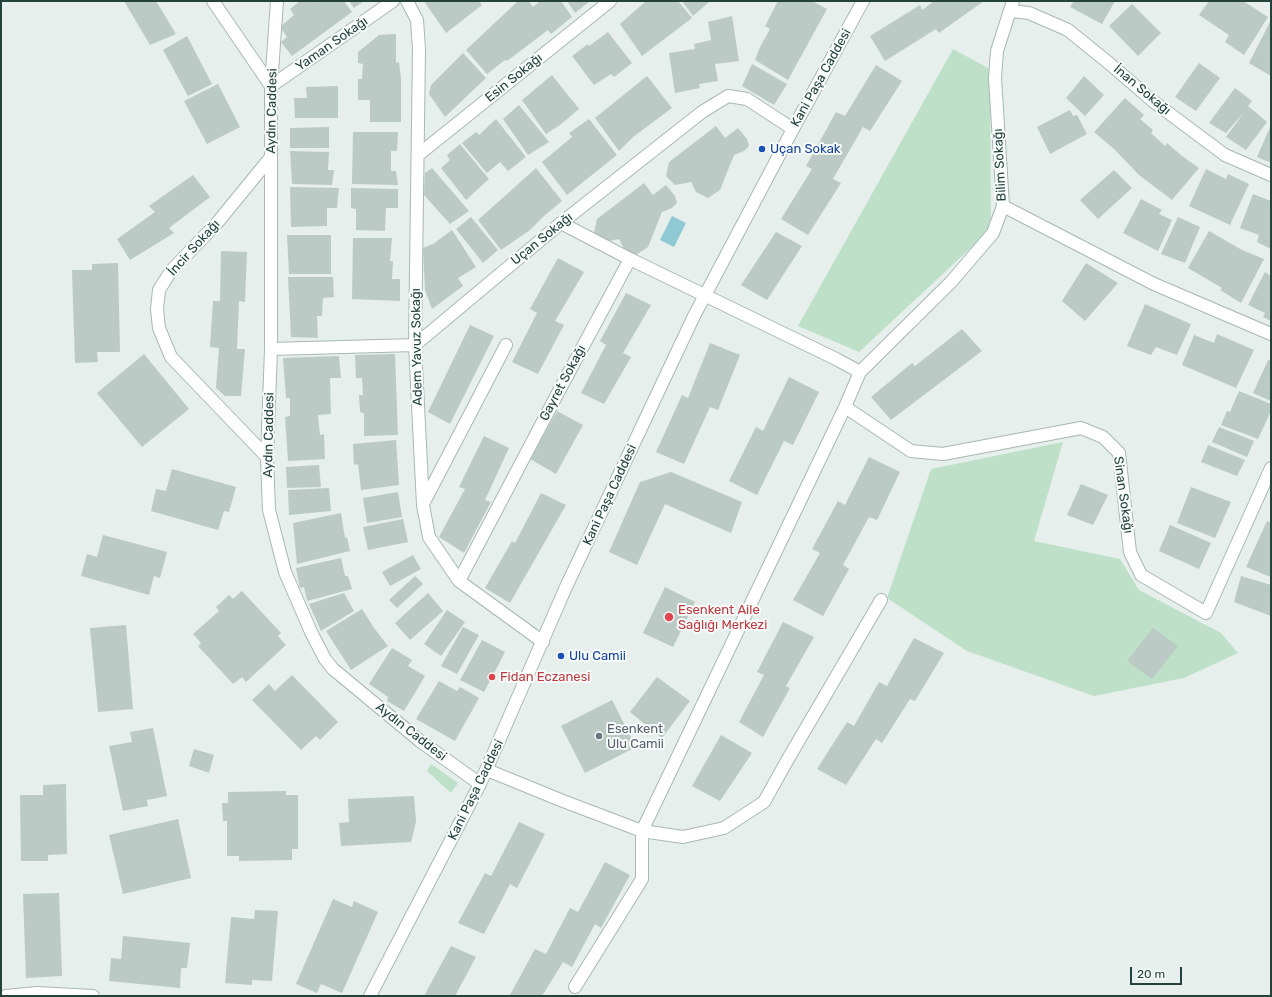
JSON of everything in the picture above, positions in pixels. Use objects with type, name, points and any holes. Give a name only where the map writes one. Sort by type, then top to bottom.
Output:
[{"type":"street","points":[[212,1],[271,86]]},
{"type":"street","name":"Aydın Caddesi","points":[[277,1],[271,86],[271,349],[267,457],[269,510],[285,572],[311,632],[325,659],[333,669],[420,742],[480,784]]},
{"type":"street","name":"Yaman Sokağı","points":[[271,86],[393,1]]},
{"type":"street","name":"Adem Yavuz Sokağı","points":[[407,1],[417,20],[419,49],[415,345],[423,505],[429,537],[459,581],[543,642]]},
{"type":"street","name":"Esin Sokağı","points":[[418,154],[610,1]]},
{"type":"street","name":"Kani Paşa Caddesi","points":[[370,996],[487,770],[570,580],[694,316],[863,1]]},
{"type":"street","name":"İnan Sokağı","points":[[1012,6],[1068,30],[1154,102],[1225,155],[1271,175]]},
{"type":"street","name":"Bilim Sokağı","points":[[860,372],[951,282],[993,233],[1003,206],[995,78],[997,50],[1012,6]]},
{"type":"street","name":"Uçan Sokağı","points":[[415,345],[561,223],[702,112],[728,96],[747,99],[793,129]]},
{"type":"street","name":"İncir Sokağı","points":[[267,457],[171,357],[159,328],[157,309],[159,290],[171,271],[217,223],[271,157]]},
{"type":"street","points":[[1003,206],[1154,284],[1271,334]]},
{"type":"street","points":[[561,223],[630,259],[706,295],[860,372],[845,407],[642,831],[642,879],[575,987]]},
{"type":"street","name":"Gayret Sokağı","points":[[459,581],[630,259]]},
{"type":"street","points":[[271,349],[415,345]]},
{"type":"street","points":[[423,505],[506,345]]},
{"type":"street","name":"Sinan Sokağı","points":[[845,407],[911,451],[943,454],[1081,428],[1103,437],[1120,453],[1130,552],[1141,575],[1206,613],[1271,468]]},
{"type":"street","points":[[487,770],[562,802],[642,831],[683,837],[724,828],[764,802],[881,600]]},
{"type":"street","points":[[6,996],[37,993],[93,996]]},
{"type":"green space","points":[[953,49],[990,69],[991,229],[859,352],[798,326]]},
{"type":"green space","points":[[1063,442],[1034,541],[1120,559],[1139,590],[1221,633],[1238,653],[1184,678],[1094,696],[967,651],[887,598],[931,469]]},
{"type":"green space","points":[[431,764],[458,783],[451,793],[427,771]]},
{"type":"water","points":[[672,216],[686,223],[674,247],[660,240]]},
{"type":"building","points":[[124,1],[156,1],[176,34],[150,45]]},
{"type":"building","points":[[300,1],[311,1],[312,3],[314,1],[344,1],[352,12],[292,56],[281,42],[287,37],[280,27],[294,15],[290,9]]},
{"type":"building","points":[[349,1],[364,1],[354,8]]},
{"type":"building","points":[[424,1],[479,1],[482,5],[446,33]]},
{"type":"building","points":[[518,1],[529,1],[533,7],[540,1],[561,1],[572,17],[551,34],[548,30],[487,74],[466,50]]},
{"type":"building","points":[[567,1],[590,1],[575,13]]},
{"type":"building","points":[[646,1],[678,1],[692,18],[642,56],[620,24]]},
{"type":"building","points":[[682,1],[710,1],[693,16]]},
{"type":"building","points":[[778,1],[812,1],[827,9],[788,80],[755,60],[770,29],[765,26]]},
{"type":"building","points":[[934,1],[984,1],[939,33],[936,29],[885,61],[870,36],[920,5],[922,10]]},
{"type":"building","points":[[1074,1],[1115,1],[1102,24],[1070,7]]},
{"type":"building","points":[[1209,1],[1243,1],[1268,17],[1244,55],[1225,42],[1229,35],[1199,15]]},
{"type":"building","points":[[1132,4],[1161,33],[1138,56],[1109,26]]},
{"type":"building","points":[[732,16],[739,61],[715,64],[718,81],[699,84],[700,88],[675,93],[669,53],[695,49],[694,44],[711,40],[708,22]]},
{"type":"building","points":[[1270,22],[1271,23],[1271,76],[1249,63]]},
{"type":"building","points":[[608,32],[632,63],[614,77],[611,74],[594,85],[572,56]]},
{"type":"building","points":[[396,34],[396,63],[399,62],[401,79],[401,122],[370,122],[370,100],[358,100],[358,79],[362,79],[363,64],[358,63],[358,52],[379,35]]},
{"type":"building","points":[[187,36],[212,84],[188,96],[163,50]]},
{"type":"building","points":[[463,53],[486,78],[445,117],[429,94],[431,85]]},
{"type":"building","points":[[1199,63],[1220,78],[1196,111],[1175,97]]},
{"type":"building","points":[[752,64],[787,84],[774,105],[742,86]]},
{"type":"building","points":[[876,65],[902,81],[870,131],[863,127],[833,179],[841,183],[808,235],[781,219],[812,169],[806,166],[836,112],[845,116]]},
{"type":"building","points":[[552,75],[579,109],[560,125],[546,134],[522,100]]},
{"type":"building","points":[[647,76],[672,108],[633,137],[619,151],[595,118]]},
{"type":"building","points":[[1084,76],[1104,95],[1085,116],[1066,98]]},
{"type":"building","points":[[218,84],[240,127],[207,144],[184,101]]},
{"type":"building","points":[[338,86],[338,118],[295,118],[294,98],[307,98],[306,87]]},
{"type":"building","points":[[1235,88],[1252,101],[1248,106],[1267,122],[1246,150],[1226,137],[1245,111],[1226,133],[1209,123]]},
{"type":"building","points":[[1125,98],[1144,115],[1140,119],[1153,130],[1151,133],[1165,146],[1167,143],[1199,168],[1172,200],[1139,175],[1114,149],[1094,132]]},
{"type":"building","points":[[519,105],[549,142],[528,155],[503,119]]},
{"type":"building","points":[[1070,110],[1073,116],[1077,115],[1087,134],[1050,154],[1037,127]]},
{"type":"building","points":[[496,119],[526,157],[508,171],[500,162],[487,173],[462,143],[476,132],[479,135]]},
{"type":"building","points":[[589,119],[617,155],[567,195],[542,162],[572,137],[569,133]]},
{"type":"building","points":[[1271,125],[1271,163],[1257,157]]},
{"type":"building","points":[[716,126],[725,138],[738,128],[747,139],[749,146],[744,151],[734,155],[720,190],[708,198],[696,192],[691,182],[675,185],[666,176],[669,162]]},
{"type":"building","points":[[329,127],[329,148],[290,148],[290,128]]},
{"type":"building","points":[[353,132],[398,132],[397,151],[391,151],[391,171],[396,171],[398,185],[352,184]]},
{"type":"building","points":[[460,144],[489,179],[466,200],[441,168],[450,160],[447,155]]},
{"type":"building","points":[[290,151],[329,152],[328,170],[334,170],[332,185],[292,184]]},
{"type":"building","points":[[432,168],[469,211],[450,224],[424,195],[425,173]]},
{"type":"building","points":[[536,168],[562,201],[530,230],[501,250],[478,220]]},
{"type":"building","points":[[1206,169],[1226,179],[1228,174],[1249,184],[1230,225],[1189,206]]},
{"type":"building","points":[[1114,170],[1132,188],[1098,219],[1080,200]]},
{"type":"building","points":[[193,175],[210,197],[169,228],[174,233],[130,260],[117,239],[155,212],[149,206]]},
{"type":"building","points":[[644,183],[653,195],[666,185],[675,196],[677,203],[672,208],[662,212],[648,247],[636,255],[624,249],[619,239],[603,242],[594,233],[597,219]]},
{"type":"building","points":[[290,187],[339,188],[337,208],[327,208],[327,226],[291,227]]},
{"type":"building","points":[[351,188],[398,189],[398,208],[386,208],[385,231],[356,230],[356,209],[351,208]]},
{"type":"building","points":[[1253,194],[1271,201],[1271,249],[1257,242],[1259,235],[1240,228]]},
{"type":"building","points":[[1141,199],[1162,210],[1159,214],[1172,220],[1158,251],[1123,233]]},
{"type":"building","points":[[471,217],[498,250],[483,263],[456,229]]},
{"type":"building","points":[[1178,217],[1200,227],[1185,263],[1161,254]]},
{"type":"building","points":[[452,230],[476,267],[458,278],[463,286],[432,309],[425,290],[423,248],[433,244]]},
{"type":"building","points":[[1209,231],[1242,250],[1264,259],[1241,303],[1220,290],[1222,288],[1188,268]]},
{"type":"building","points":[[776,232],[802,246],[767,300],[741,285]]},
{"type":"building","points":[[287,235],[331,235],[331,274],[289,274]]},
{"type":"building","points":[[353,238],[392,238],[390,261],[393,261],[392,279],[400,279],[400,301],[352,299]]},
{"type":"building","points":[[221,251],[247,252],[245,302],[239,301],[237,349],[245,349],[241,396],[225,396],[216,388],[219,348],[210,347],[213,301],[220,301]]},
{"type":"building","points":[[558,258],[584,272],[555,321],[564,325],[538,374],[512,362],[537,313],[530,309]]},
{"type":"building","points":[[118,263],[120,352],[97,352],[98,362],[75,363],[72,270],[92,270],[92,264]]},
{"type":"building","points":[[1086,263],[1118,283],[1085,321],[1062,301]]},
{"type":"building","points":[[1265,272],[1271,276],[1271,321],[1263,317],[1265,313],[1248,305]]},
{"type":"building","points":[[288,277],[333,277],[334,297],[323,298],[322,316],[317,316],[318,338],[291,337]]},
{"type":"building","points":[[626,293],[651,305],[623,353],[631,357],[604,404],[581,393],[606,345],[600,341]]},
{"type":"building","points":[[1145,304],[1191,324],[1177,355],[1156,347],[1151,355],[1127,346]]},
{"type":"building","points":[[470,325],[494,336],[450,424],[428,412]]},
{"type":"building","points":[[962,329],[982,351],[891,420],[871,397],[912,363],[915,366]]},
{"type":"building","points":[[1217,334],[1254,350],[1236,388],[1182,365],[1194,335],[1214,343]]},
{"type":"building","points":[[710,343],[740,355],[718,410],[710,407],[684,464],[656,452],[682,395],[688,398]]},
{"type":"building","points":[[144,354],[189,409],[142,447],[97,393]]},
{"type":"building","points":[[395,354],[398,435],[364,436],[364,413],[360,412],[359,395],[363,395],[362,378],[356,378],[355,355]]},
{"type":"building","points":[[339,356],[341,378],[330,378],[331,414],[318,415],[320,435],[324,434],[325,459],[288,461],[285,417],[290,416],[290,398],[286,398],[283,358]]},
{"type":"building","points":[[1268,360],[1271,361],[1271,401],[1253,393]]},
{"type":"building","points":[[789,377],[819,392],[793,445],[784,441],[757,495],[729,481],[756,427],[763,431]]},
{"type":"building","points":[[1239,391],[1271,404],[1271,411],[1258,439],[1221,425],[1227,411],[1230,412]]},
{"type":"building","points":[[557,411],[583,425],[556,474],[530,459]]},
{"type":"building","points":[[1219,427],[1254,441],[1247,457],[1212,442]]},
{"type":"building","points":[[484,436],[509,448],[485,500],[491,502],[464,553],[439,537],[465,489],[459,487]]},
{"type":"building","points":[[396,440],[399,485],[361,490],[358,464],[354,465],[353,444]]},
{"type":"building","points":[[1208,445],[1245,460],[1237,476],[1201,462]]},
{"type":"building","points":[[869,457],[900,472],[877,520],[869,517],[843,565],[849,569],[823,616],[793,600],[820,553],[812,549],[838,501],[845,505]]},
{"type":"building","points":[[319,465],[321,487],[287,488],[286,467]]},
{"type":"building","points":[[172,469],[236,487],[229,512],[224,511],[218,530],[151,511],[156,489],[166,491]]},
{"type":"building","points":[[671,472],[742,502],[731,533],[665,504],[637,565],[609,552],[640,482]]},
{"type":"building","points":[[1081,484],[1108,495],[1093,525],[1067,515]]},
{"type":"building","points":[[1191,487],[1231,502],[1215,538],[1177,523]]},
{"type":"building","points":[[329,488],[331,511],[289,515],[288,490]]},
{"type":"building","points":[[398,492],[402,517],[367,523],[363,498]]},
{"type":"building","points":[[541,493],[566,505],[510,603],[485,588],[512,541],[515,543]]},
{"type":"building","points":[[341,513],[345,538],[347,537],[350,551],[297,564],[293,523]]},
{"type":"building","points":[[403,519],[408,542],[368,550],[363,527]]},
{"type":"building","points":[[1267,521],[1271,523],[1271,577],[1246,567]]},
{"type":"building","points":[[1170,525],[1211,543],[1199,569],[1159,551]]},
{"type":"building","points":[[103,535],[167,552],[160,578],[154,576],[149,595],[81,576],[87,554],[97,557]]},
{"type":"building","points":[[413,555],[421,569],[390,586],[382,572]]},
{"type":"building","points":[[341,558],[345,576],[348,576],[352,589],[307,601],[304,587],[300,588],[296,568]]},
{"type":"building","points":[[415,576],[423,584],[397,608],[389,600]]},
{"type":"building","points":[[1241,576],[1271,585],[1271,616],[1234,602]]},
{"type":"building","name":"Esenkent Aile Sağlığı Merkezi","points":[[665,587],[695,602],[673,647],[643,633]]},
{"type":"building","points":[[242,591],[281,633],[278,636],[286,645],[246,682],[242,677],[233,684],[198,646],[201,643],[193,634],[219,611],[216,607],[229,595],[233,599]]},
{"type":"building","points":[[344,593],[354,611],[321,631],[309,604]]},
{"type":"building","points":[[428,593],[443,611],[410,640],[395,623]]},
{"type":"building","points":[[362,609],[388,646],[351,670],[326,631]]},
{"type":"building","points":[[447,610],[465,622],[441,656],[424,644]]},
{"type":"building","points":[[783,622],[814,637],[786,686],[790,688],[763,737],[739,722],[764,675],[757,672]]},
{"type":"building","points":[[126,625],[133,709],[98,712],[90,628]]},
{"type":"building","points":[[463,627],[479,635],[457,674],[441,666]]},
{"type":"building","points":[[1153,628],[1178,646],[1152,679],[1127,661]]},
{"type":"building","points":[[914,638],[944,653],[915,701],[910,699],[882,743],[876,739],[846,785],[817,769],[847,722],[854,726],[879,682],[887,686]]},
{"type":"building","points":[[482,640],[505,652],[484,692],[460,680]]},
{"type":"building","points":[[392,648],[412,660],[408,666],[425,676],[404,711],[387,701],[388,697],[369,684]]},
{"type":"building","points":[[292,675],[338,722],[320,740],[316,736],[301,750],[252,700],[269,684],[275,691]]},
{"type":"building","points":[[657,677],[690,701],[662,738],[630,712]]},
{"type":"building","points":[[439,681],[457,691],[460,687],[479,698],[455,741],[416,719]]},
{"type":"building","name":"Esenkent Ulu Camii","points":[[612,700],[636,747],[585,773],[561,726]]},
{"type":"building","points":[[153,728],[167,796],[147,800],[148,806],[123,811],[109,746],[132,742],[130,732]]},
{"type":"building","points":[[721,735],[752,753],[720,801],[692,786]]},
{"type":"building","points":[[194,749],[214,755],[209,773],[189,766]]},
{"type":"building","points":[[66,784],[67,854],[48,855],[48,861],[21,861],[20,795],[43,795],[43,785]]},
{"type":"building","points":[[286,791],[286,795],[298,795],[298,849],[292,849],[292,860],[239,861],[239,856],[227,856],[227,821],[223,821],[222,803],[228,803],[228,792]]},
{"type":"building","points":[[414,796],[416,822],[411,842],[341,846],[339,823],[349,822],[348,799]]},
{"type":"building","points":[[178,819],[191,878],[123,894],[109,835]]},
{"type":"building","points":[[519,822],[545,834],[517,888],[510,884],[484,934],[458,923],[485,873],[491,876]]},
{"type":"building","points":[[605,862],[630,875],[601,928],[595,924],[572,967],[563,962],[542,996],[510,995],[535,949],[546,954],[570,908],[578,912]]},
{"type":"building","points":[[59,893],[62,976],[26,978],[23,894]]},
{"type":"building","points":[[333,899],[352,907],[354,901],[378,912],[342,993],[321,984],[317,993],[296,984]]},
{"type":"building","points":[[255,910],[278,911],[272,981],[252,980],[252,985],[225,983],[231,917],[254,919]]},
{"type":"building","points":[[123,936],[190,943],[187,968],[181,968],[180,988],[109,981],[111,958],[121,959]]},
{"type":"building","points":[[451,946],[476,957],[455,996],[424,996]]},
{"type":"place","name":"Uçan Sokak","points":[[762,149]]},
{"type":"place","name":"Esenkent Aile Sağlığı Merkezi","points":[[669,617]]},
{"type":"place","name":"Ulu Camii","points":[[561,656]]},
{"type":"place","name":"Fidan Eczanesi","points":[[492,677]]},
{"type":"place","name":"Esenkent Ulu Camii","points":[[599,736]]}]
